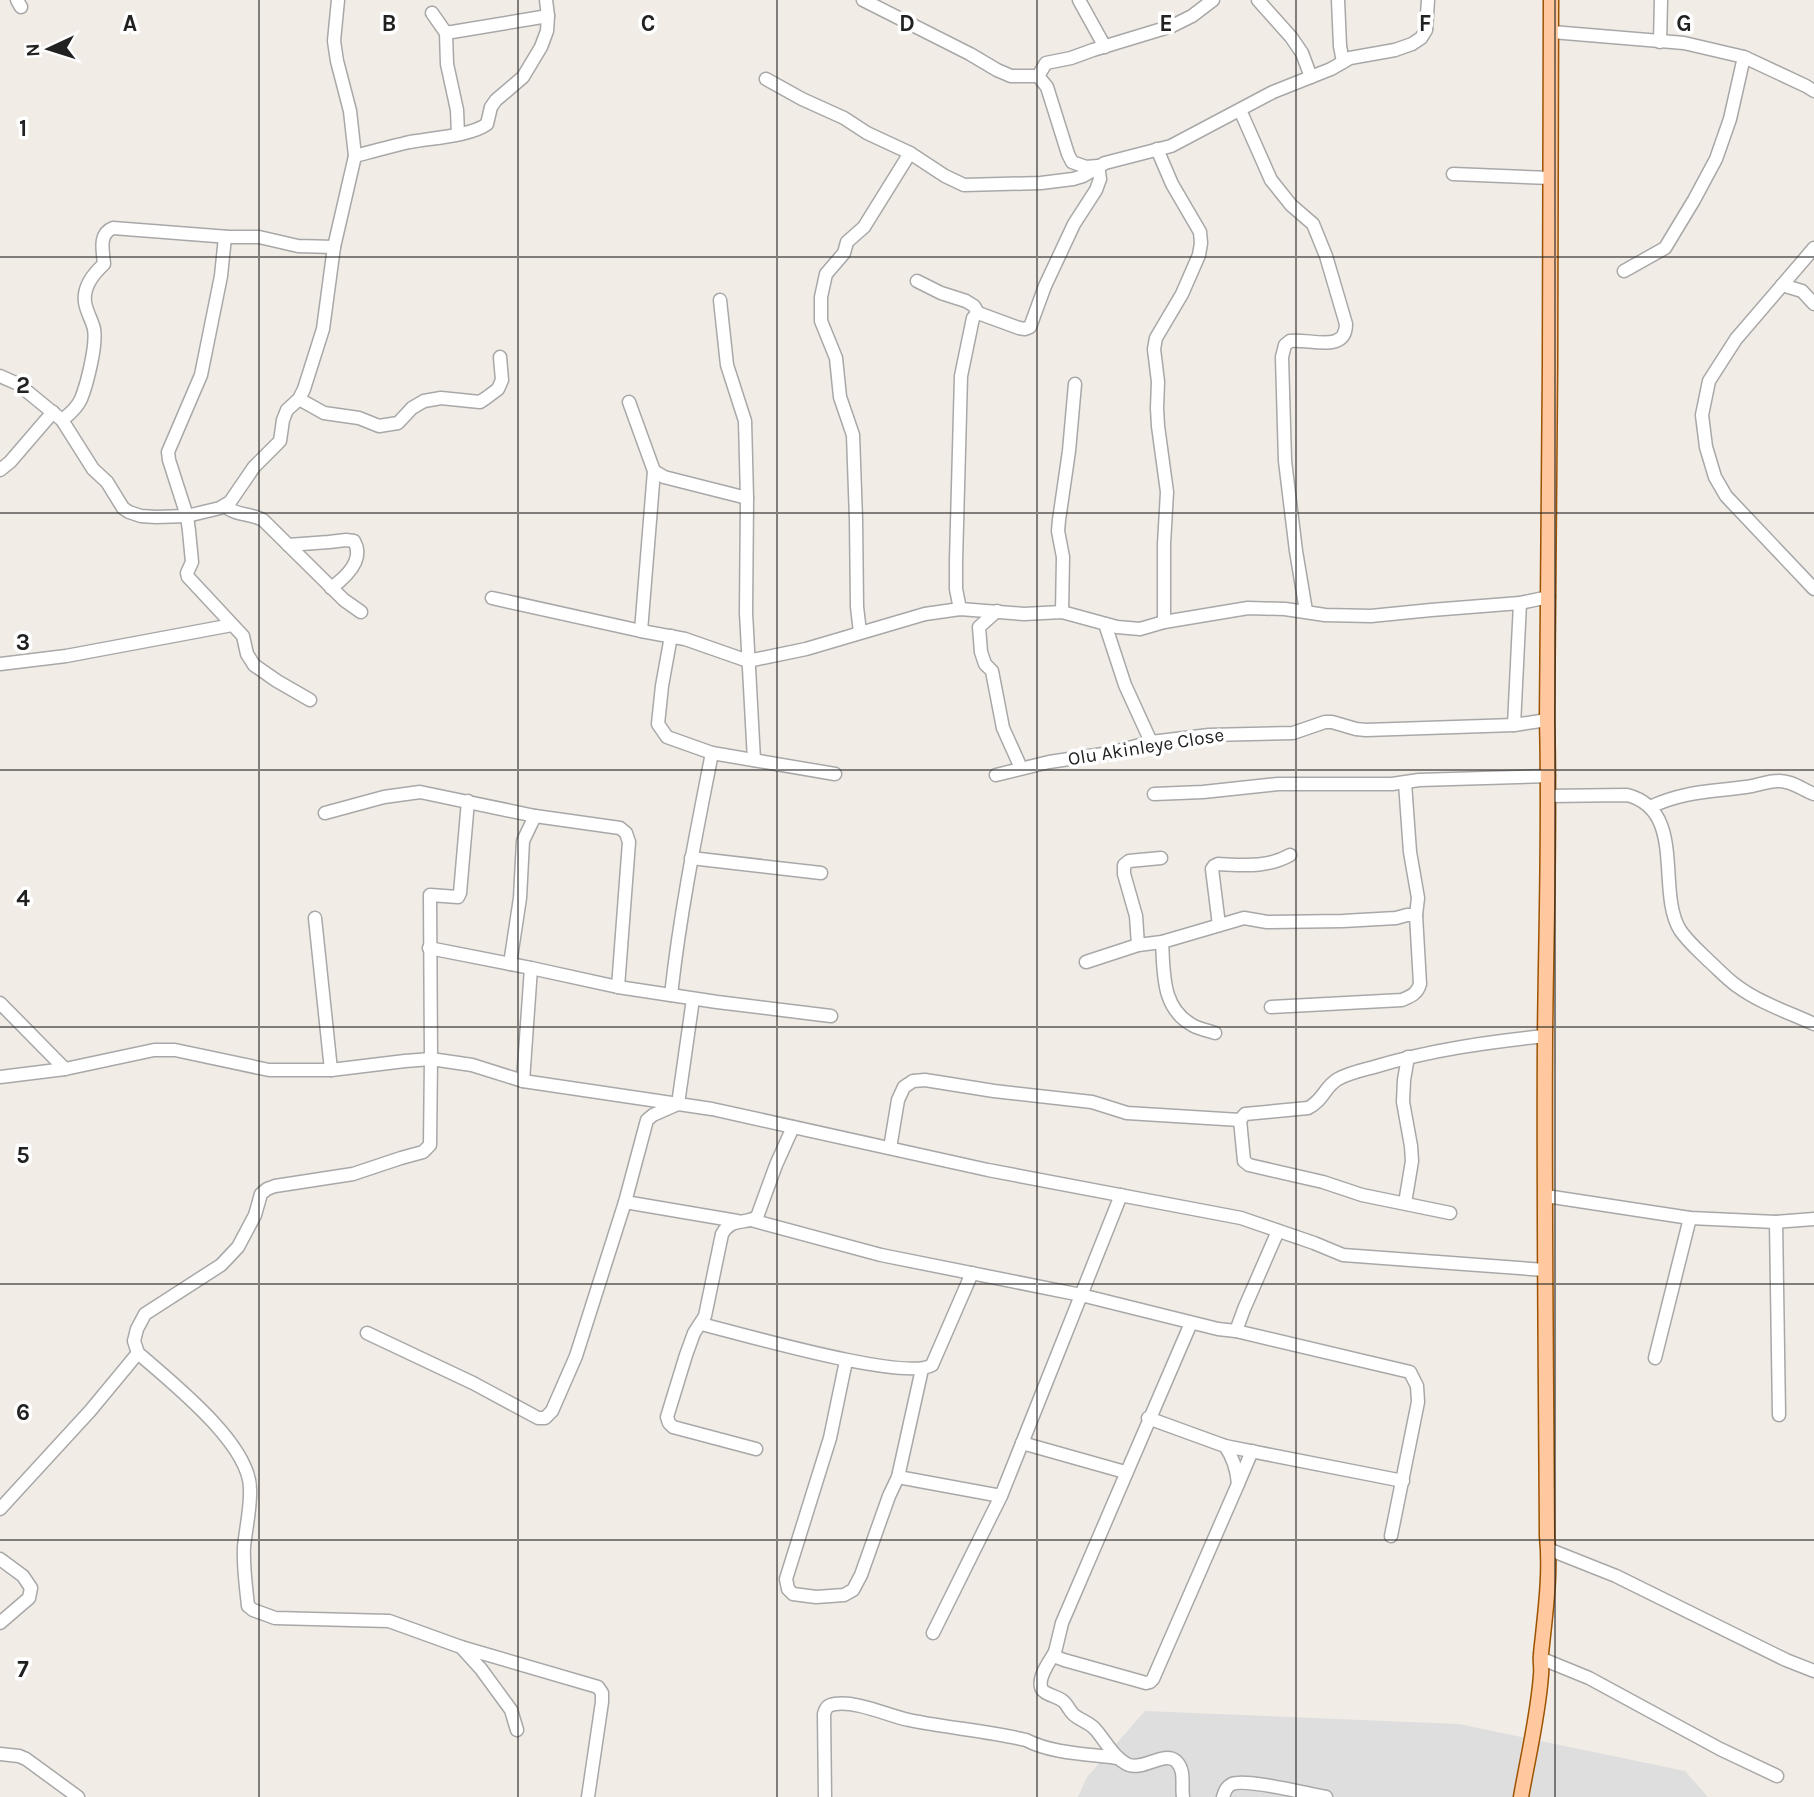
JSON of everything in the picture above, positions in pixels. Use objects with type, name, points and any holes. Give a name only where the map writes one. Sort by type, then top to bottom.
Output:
[{"type":"main road","points":[[1521,1797],[1542,1671],[1540,1658],[1548,1549],[1545,1036],[1549,776],[1547,720],[1552,0]]},
{"type":"street","points":[[0,376],[18,384],[57,416],[93,469],[107,482],[123,508],[129,512],[141,516],[187,516],[225,506],[230,502],[254,467],[280,441],[283,420],[287,410],[299,399],[304,388],[323,329],[334,247],[355,156],[351,111],[334,41],[338,0]]},
{"type":"street","points":[[355,156],[458,134],[482,128],[487,124],[491,107],[523,77],[541,47],[547,31],[546,0]]},
{"type":"street","points":[[863,0],[997,70],[1011,76],[1038,76]]},
{"type":"street","points":[[1079,0],[1105,47]]},
{"type":"street","points":[[1038,76],[1046,64],[1172,26],[1192,16],[1213,0]]},
{"type":"street","points":[[1258,0],[1291,37],[1302,53],[1311,76]]},
{"type":"street","points":[[1338,0],[1343,62]]},
{"type":"street","points":[[766,79],[910,153],[964,185],[1041,183],[1073,179],[1105,163],[1171,146],[1273,92],[1331,69],[1350,58],[1395,50],[1412,44],[1421,38],[1426,30],[1429,0]]},
{"type":"street","points":[[1660,42],[1661,0]]},
{"type":"street","points":[[432,13],[446,33],[447,64],[457,110],[458,134]]},
{"type":"street","points":[[446,33],[548,16]]},
{"type":"street","points":[[1552,32],[1684,43],[1744,57],[1814,91]]},
{"type":"street","points":[[1624,271],[1665,248],[1694,200],[1716,159],[1730,119],[1744,57]]},
{"type":"street","points":[[1038,76],[1047,87],[1072,162],[1086,167],[1098,166]]},
{"type":"street","points":[[1240,110],[1271,180],[1317,231],[1346,324],[1342,338],[1331,343],[1290,341],[1285,345],[1282,357],[1285,461],[1306,611]]},
{"type":"street","points":[[1157,149],[1172,184],[1200,232],[1201,243],[1199,255],[1182,294],[1156,338],[1154,349],[1158,382],[1158,426],[1167,492],[1164,622]]},
{"type":"street","points":[[860,632],[857,607],[853,435],[840,397],[836,358],[821,321],[821,297],[826,274],[845,253],[847,242],[864,227],[910,153]]},
{"type":"street","points":[[918,281],[941,293],[966,301],[974,306],[978,313],[1019,328],[1030,327],[1045,286],[1074,224],[1096,190],[1100,178],[1098,166]]},
{"type":"street","points":[[1453,174],[1551,178]]},
{"type":"street","points":[[0,471],[57,416],[73,412],[80,401],[88,376],[94,336],[85,302],[87,286],[93,274],[104,264],[103,236],[107,230],[113,228],[225,237],[260,237],[298,246],[334,247]]},
{"type":"street","points":[[225,237],[221,276],[201,375],[169,452],[169,460],[187,516],[192,562],[187,573],[243,636],[247,654],[254,665],[310,700]]},
{"type":"street","points":[[1813,585],[1726,496],[1715,477],[1706,447],[1702,415],[1709,381],[1736,339],[1814,248]]},
{"type":"street","points":[[1801,291],[1805,259]]},
{"type":"street","points":[[1782,285],[1801,291],[1814,304]]},
{"type":"street","points":[[720,300],[727,365],[745,421],[748,661],[754,760]]},
{"type":"street","points":[[960,609],[956,589],[961,376],[973,318],[978,313]]},
{"type":"street","points":[[299,399],[324,413],[359,418],[379,426],[398,423],[412,408],[425,401],[441,398],[480,402],[498,388],[502,380],[500,357]]},
{"type":"street","points":[[1062,612],[1063,557],[1058,531],[1075,384]]},
{"type":"street","points":[[629,402],[654,471],[641,631]]},
{"type":"street","points":[[654,471],[664,477],[747,498]]},
{"type":"street","points":[[225,506],[238,514],[263,520],[331,588],[361,612]]},
{"type":"street","points":[[288,545],[354,541],[358,549],[356,562],[344,578],[331,588]]},
{"type":"street","points":[[492,598],[685,639],[748,661],[806,649],[925,614],[960,609],[1024,614],[1062,612],[1117,627],[1140,629],[1164,622],[1248,608],[1371,616],[1520,603],[1549,597]]},
{"type":"street","points":[[1514,724],[1520,603]]},
{"type":"street","points":[[997,611],[979,627],[981,652],[985,664],[992,671],[1003,728],[1021,768]]},
{"type":"street","points":[[1105,624],[1125,685],[1151,742]]},
{"type":"street","points":[[0,664],[66,656],[232,625]]},
{"type":"street","points":[[671,636],[658,724],[667,737],[712,753],[835,774]]},
{"type":"street","name":"Olu Akinleye Close","points":[[996,775],[1151,742],[1209,735],[1293,733],[1325,722],[1366,730],[1514,724],[1547,720]]},
{"type":"street","points":[[671,995],[691,858],[712,753]]},
{"type":"street","points":[[1154,794],[1278,784],[1392,784],[1419,780],[1549,776]]},
{"type":"street","points":[[1650,807],[1684,794],[1750,787],[1777,781],[1790,783],[1814,794]]},
{"type":"street","points":[[1271,1006],[1402,1000],[1418,991],[1418,898],[1410,852],[1405,783]]},
{"type":"street","points":[[325,813],[384,797],[421,792],[535,816],[620,828],[626,832],[629,842],[618,986]]},
{"type":"street","points":[[1548,796],[1627,795],[1638,798],[1650,807],[1665,837],[1672,911],[1686,939],[1738,986],[1766,1003],[1814,1024]]},
{"type":"street","points":[[468,801],[460,893],[458,897],[430,895],[430,1146],[423,1153],[353,1174],[267,1189],[261,1194],[255,1215],[239,1247],[220,1265],[145,1314],[134,1340],[138,1353],[206,1413],[237,1452],[246,1471],[250,1486],[244,1550],[248,1606],[275,1618],[389,1621],[461,1647],[598,1688],[602,1693],[602,1702],[588,1797]]},
{"type":"street","points":[[510,964],[520,898],[523,841],[535,816]]},
{"type":"street","points":[[1219,925],[1212,869],[1214,866],[1268,864],[1290,855]]},
{"type":"street","points":[[691,858],[821,873]]},
{"type":"street","points":[[1138,945],[1136,916],[1124,866],[1129,861],[1161,858]]},
{"type":"street","points":[[1086,962],[1138,945],[1162,942],[1244,918],[1267,922],[1343,921],[1416,915]]},
{"type":"street","points":[[315,918],[331,1070]]},
{"type":"street","points":[[1162,942],[1166,991],[1175,1011],[1194,1026],[1215,1033]]},
{"type":"street","points":[[429,948],[693,999],[831,1016]]},
{"type":"street","points":[[523,1081],[531,968]]},
{"type":"street","points":[[678,1104],[693,999]]},
{"type":"street","points":[[0,1003],[65,1069]]},
{"type":"street","points":[[1450,1213],[1362,1195],[1323,1182],[1249,1165],[1244,1161],[1240,1120],[1245,1114],[1308,1108],[1317,1104],[1327,1087],[1339,1078],[1408,1056],[1502,1040],[1545,1036]]},
{"type":"street","points":[[0,1077],[65,1069],[154,1050],[175,1050],[269,1070],[331,1070],[431,1059],[472,1065],[523,1081],[712,1109],[988,1170],[1241,1218],[1343,1255],[1545,1270]]},
{"type":"street","points":[[1405,1203],[1412,1161],[1403,1102],[1408,1056]]},
{"type":"street","points":[[890,1149],[901,1094],[905,1087],[913,1082],[925,1080],[1092,1102],[1127,1113],[1240,1120]]},
{"type":"street","points":[[367,1333],[473,1383],[538,1418],[545,1418],[552,1411],[576,1356],[625,1202],[647,1120],[678,1104]]},
{"type":"street","points":[[756,1449],[673,1427],[668,1423],[667,1417],[694,1333],[705,1316],[719,1242],[726,1228],[757,1217],[793,1127]]},
{"type":"street","points":[[933,1633],[1001,1496],[1121,1195]]},
{"type":"street","points":[[1546,1196],[1690,1218],[1776,1222],[1814,1219]]},
{"type":"street","points":[[625,1202],[744,1220],[881,1255],[1081,1295],[1410,1372],[1417,1386],[1418,1402],[1391,1536]]},
{"type":"street","points":[[1655,1358],[1690,1218]]},
{"type":"street","points":[[1776,1222],[1779,1415]]},
{"type":"street","points":[[1236,1331],[1278,1231]]},
{"type":"street","points":[[701,1324],[846,1361],[922,1369],[932,1365],[972,1273]]},
{"type":"street","points":[[1183,1797],[1182,1770],[1177,1763],[1171,1758],[1164,1758],[1131,1766],[1118,1758],[1094,1727],[1073,1714],[1064,1702],[1043,1691],[1041,1678],[1055,1652],[1062,1623],[1191,1322]]},
{"type":"street","points":[[0,1509],[90,1411],[138,1353]]},
{"type":"street","points":[[846,1361],[830,1438],[786,1579],[788,1589],[793,1594],[816,1597],[844,1595],[853,1590],[898,1477],[922,1369]]},
{"type":"street","points":[[1149,1418],[1225,1446],[1403,1481]]},
{"type":"street","points":[[1022,1443],[1125,1472]]},
{"type":"street","points":[[1225,1446],[1233,1461],[1238,1484]]},
{"type":"street","points":[[1055,1652],[1056,1657],[1063,1660],[1139,1682],[1150,1682],[1251,1451]]},
{"type":"street","points":[[898,1477],[1001,1496]]},
{"type":"street","points":[[1548,1549],[1616,1576],[1786,1660],[1814,1671]]},
{"type":"street","points":[[0,1559],[23,1576],[31,1588],[29,1598],[0,1623]]},
{"type":"street","points":[[461,1647],[511,1710],[517,1730]]},
{"type":"street","points":[[1540,1658],[1589,1678],[1720,1749],[1777,1776]]},
{"type":"street","points":[[825,1797],[824,1714],[826,1708],[838,1703],[907,1720],[1005,1735],[1049,1749],[1118,1758]]},
{"type":"street","points":[[0,1754],[26,1759],[78,1797]]},
{"type":"street","points":[[1223,1797],[1230,1785],[1244,1782],[1326,1797]]},
{"type":"shaded area","points":[[1145,1711],[1459,1724],[1685,1771],[1708,1797],[1078,1797],[1087,1777]]}]
